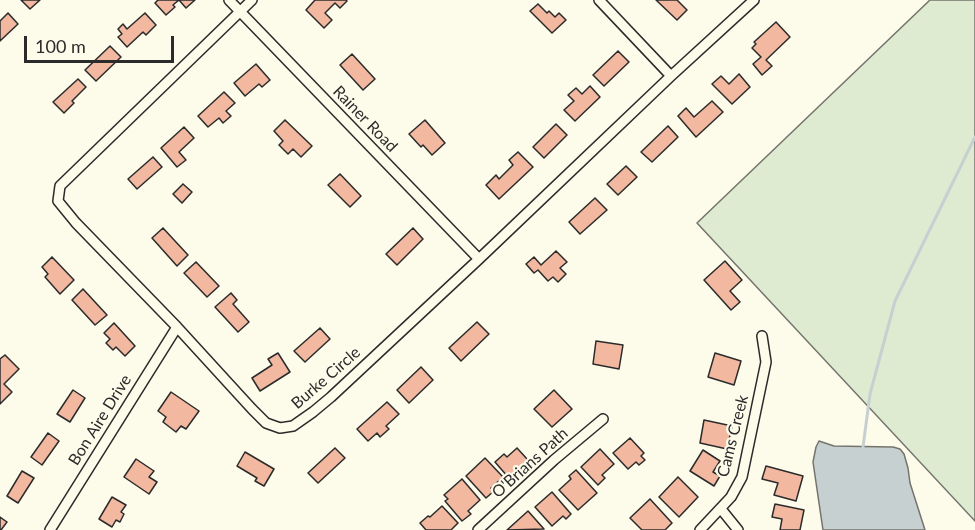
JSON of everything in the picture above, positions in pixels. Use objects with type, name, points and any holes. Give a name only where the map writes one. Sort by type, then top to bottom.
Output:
[{"type":"street","name":"Rainer Road","points":[[229,0],[479,259]]},
{"type":"street","name":"Burke Circle","points":[[252,0],[60,186],[58,201],[252,410],[266,423],[280,428],[292,426],[331,397],[754,0]]},
{"type":"street","points":[[600,0],[671,76]]},
{"type":"street","name":"Bon Aire Drive","points":[[50,530],[177,327]]},
{"type":"street","name":"Cams Creek","points":[[700,530],[731,497],[742,477],[766,362],[762,336]]},
{"type":"street","name":"O'Brians Path","points":[[478,530],[554,460],[603,419]]},
{"type":"street","points":[[721,509],[738,530]]},
{"type":"green space","points":[[930,0],[975,0],[975,521],[697,223]]},
{"type":"shaded area","points":[[819,441],[834,446],[900,449],[904,454],[910,483],[925,530],[823,530],[813,462]]},
{"type":"building","points":[[21,0],[40,0],[30,9]]},
{"type":"building","points":[[158,0],[179,0],[166,15],[155,3]]},
{"type":"building","points":[[179,0],[195,0],[186,8]]},
{"type":"building","points":[[315,0],[347,1],[340,8],[335,3],[325,13],[332,20],[324,28],[306,10]]},
{"type":"building","points":[[656,0],[677,0],[687,10],[677,20]]},
{"type":"building","points":[[538,4],[547,13],[549,11],[555,17],[559,13],[566,20],[552,33],[530,11]]},
{"type":"building","points":[[8,13],[18,24],[0,41],[0,21]]},
{"type":"building","points":[[145,13],[156,25],[146,35],[143,32],[127,47],[118,37],[122,34],[118,29],[123,24],[127,29]]},
{"type":"building","points":[[776,22],[790,37],[766,60],[772,66],[762,75],[753,64],[761,57],[752,48],[756,44],[754,42]]},
{"type":"building","points":[[110,46],[121,57],[96,81],[85,70]]},
{"type":"building","points":[[618,51],[629,62],[604,86],[593,75]]},
{"type":"building","points":[[352,54],[375,79],[363,90],[340,65]]},
{"type":"building","points":[[256,64],[270,80],[262,87],[259,84],[245,96],[234,83]]},
{"type":"building","points":[[739,74],[750,87],[732,104],[712,84],[721,76],[729,84]]},
{"type":"building","points":[[78,79],[86,87],[64,113],[53,102]]},
{"type":"building","points":[[590,86],[600,97],[575,121],[564,110],[574,101],[568,95],[576,88],[582,94]]},
{"type":"building","points":[[224,92],[235,103],[226,111],[231,116],[223,123],[219,118],[208,127],[198,116]]},
{"type":"building","points":[[712,101],[723,112],[696,137],[678,116],[686,108],[694,117]]},
{"type":"building","points":[[285,120],[312,146],[301,157],[293,149],[288,154],[279,145],[283,141],[274,131]]},
{"type":"building","points":[[425,120],[445,143],[432,155],[409,134]]},
{"type":"building","points":[[556,124],[567,135],[544,158],[533,147]]},
{"type":"building","points":[[668,126],[678,137],[652,162],[641,152]]},
{"type":"building","points":[[184,127],[194,138],[179,152],[186,160],[177,167],[161,148]]},
{"type":"building","points":[[518,152],[533,167],[499,199],[486,185],[496,175],[499,179],[513,165],[509,160]]},
{"type":"building","points":[[153,157],[162,167],[137,189],[128,179]]},
{"type":"building","points":[[626,166],[637,177],[618,195],[607,184]]},
{"type":"building","points":[[340,174],[361,196],[350,207],[328,185]]},
{"type":"building","points":[[183,184],[192,192],[182,203],[173,194]]},
{"type":"building","points":[[595,198],[607,210],[580,234],[569,222]]},
{"type":"building","points":[[163,228],[188,255],[177,266],[152,238]]},
{"type":"building","points":[[413,228],[423,239],[397,265],[386,254]]},
{"type":"building","points":[[556,251],[567,262],[560,268],[566,274],[558,282],[553,277],[548,281],[538,270],[534,273],[526,264],[534,257],[541,265]]},
{"type":"building","points":[[52,257],[74,280],[60,294],[45,277],[48,274],[42,267]]},
{"type":"building","points":[[725,261],[742,280],[730,291],[740,302],[731,310],[704,280]]},
{"type":"building","points":[[196,262],[219,286],[207,297],[184,273]]},
{"type":"building","points":[[83,289],[107,315],[95,325],[72,300]]},
{"type":"building","points":[[231,293],[237,300],[233,304],[249,322],[238,332],[215,307]]},
{"type":"building","points":[[477,322],[489,334],[461,361],[449,348]]},
{"type":"building","points":[[114,323],[135,346],[125,356],[116,347],[113,350],[106,343],[110,339],[104,333]]},
{"type":"building","points":[[320,328],[330,339],[305,362],[294,351]]},
{"type":"building","points":[[596,341],[623,345],[619,369],[593,364]]},
{"type":"building","points":[[278,353],[290,372],[260,391],[252,378],[272,365],[268,359]]},
{"type":"building","points":[[715,353],[741,361],[734,385],[708,377]]},
{"type":"building","points":[[5,355],[19,369],[4,384],[12,392],[0,404],[0,359]]},
{"type":"building","points":[[421,367],[433,380],[409,403],[397,390]]},
{"type":"building","points":[[73,390],[85,398],[70,422],[57,414]]},
{"type":"building","points":[[554,390],[572,409],[552,427],[534,409]]},
{"type":"building","points":[[171,392],[199,411],[186,429],[181,426],[176,432],[163,422],[166,417],[158,411]]},
{"type":"building","points":[[387,402],[399,414],[386,426],[389,429],[380,437],[377,433],[368,441],[357,429]]},
{"type":"building","points":[[704,420],[732,426],[727,449],[700,443]]},
{"type":"building","points":[[48,433],[59,441],[42,465],[31,457]]},
{"type":"building","points":[[630,438],[644,453],[641,456],[645,460],[639,465],[636,462],[628,469],[613,453]]},
{"type":"building","points":[[335,448],[345,458],[318,483],[308,473]]},
{"type":"building","points":[[517,448],[528,460],[508,477],[495,462],[504,454],[507,457]]},
{"type":"building","points":[[600,449],[614,464],[602,475],[605,478],[598,485],[581,467]]},
{"type":"building","points":[[703,450],[720,461],[713,472],[720,476],[714,486],[690,471]]},
{"type":"building","points":[[245,452],[274,469],[264,486],[255,481],[257,478],[237,466]]},
{"type":"building","points":[[485,458],[503,477],[491,488],[494,491],[486,498],[466,476]]},
{"type":"building","points":[[136,459],[154,471],[149,477],[157,482],[149,494],[124,477]]},
{"type":"building","points":[[766,466],[803,476],[796,501],[774,495],[778,483],[762,479]]},
{"type":"building","points":[[576,470],[597,493],[578,510],[559,490],[571,479],[569,476]]},
{"type":"building","points":[[22,471],[34,478],[18,503],[7,496]]},
{"type":"building","points":[[678,477],[698,497],[679,517],[659,497]]},
{"type":"building","points":[[462,479],[480,500],[468,511],[471,514],[462,521],[445,501],[448,499],[444,495]]},
{"type":"building","points":[[552,492],[571,514],[566,519],[563,516],[552,526],[535,507]]},
{"type":"building","points":[[112,497],[126,505],[121,512],[124,514],[120,522],[116,520],[112,527],[99,519]]},
{"type":"building","points":[[650,499],[672,523],[665,530],[642,530],[630,518]]},
{"type":"building","points":[[775,504],[804,510],[800,530],[780,530],[782,519],[772,517]]},
{"type":"building","points":[[442,506],[458,523],[451,530],[426,530],[420,523]]},
{"type":"building","points":[[528,511],[544,529],[507,530]]},
{"type":"building","points":[[0,517],[7,522],[1,530],[0,530]]},
{"type":"waterway","points":[[863,447],[870,394],[895,301],[975,137]]}]
